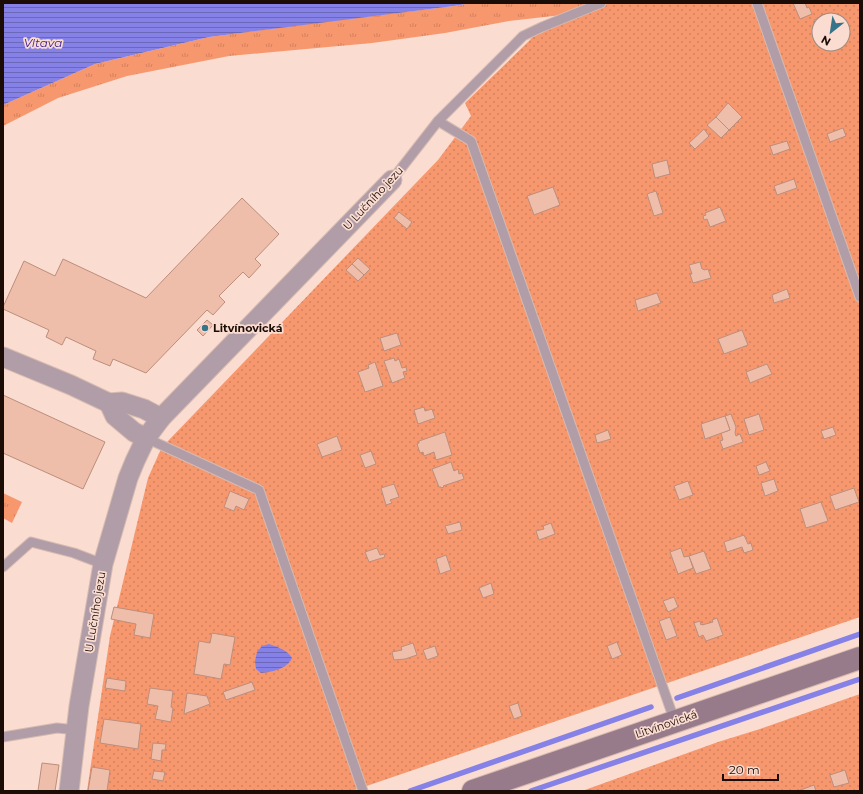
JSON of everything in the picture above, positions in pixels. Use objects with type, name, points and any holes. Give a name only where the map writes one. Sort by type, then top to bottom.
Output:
[{"type":"main road","name":"Litvínovická","points":[[473,791],[860,658]]},
{"type":"street","name":"U Lučního jezu","points":[[70,791],[79,706],[103,564],[128,478],[134,461],[146,438],[161,418],[392,180]]},
{"type":"street","points":[[3,357],[72,385],[108,403],[122,402],[144,409],[161,418]]},
{"type":"street","points":[[108,403],[115,416],[134,432],[146,438]]},
{"type":"lane","name":"U Lučního jezu","points":[[392,180],[438,121],[523,36],[601,3]]},
{"type":"lane","points":[[757,3],[860,297]]},
{"type":"lane","points":[[438,121],[471,141],[674,722]]},
{"type":"lane","points":[[146,438],[259,490],[363,791]]},
{"type":"lane","points":[[3,567],[31,542],[74,553],[103,564]]},
{"type":"lane","points":[[3,737],[57,728],[76,730]]},
{"type":"green space","points":[[472,3],[591,3],[562,15],[509,21],[445,33],[372,43],[229,56],[127,76],[58,98],[3,126],[3,105],[95,64],[209,37]]},
{"type":"green space","points":[[601,3],[860,3],[860,617],[352,791],[87,791],[110,636],[148,478],[161,449],[438,160],[471,116],[465,103],[542,27]]},
{"type":"green space","points":[[3,493],[22,502],[12,523],[3,518]]},
{"type":"green space","points":[[860,694],[860,791],[582,791],[718,742]]},
{"type":"water","name":"Vltava","points":[[3,3],[472,3],[209,37],[95,64],[3,105]]},
{"type":"water","points":[[269,644],[285,651],[292,658],[287,665],[283,667],[274,671],[261,673],[256,669],[255,661],[257,652],[262,646]]},
{"type":"building","points":[[793,3],[805,3],[807,8],[809,7],[811,14],[800,19]]},
{"type":"building","points":[[728,103],[742,117],[729,130],[716,117]]},
{"type":"building","points":[[716,117],[729,130],[721,138],[707,125]]},
{"type":"building","points":[[843,128],[846,136],[830,142],[827,134]]},
{"type":"building","points":[[704,129],[709,136],[695,149],[689,143]]},
{"type":"building","points":[[787,141],[790,149],[773,155],[770,146]]},
{"type":"building","points":[[667,160],[670,174],[655,178],[652,164]]},
{"type":"building","points":[[794,179],[797,188],[777,195],[774,186]]},
{"type":"building","points":[[553,187],[560,205],[534,215],[527,196]]},
{"type":"building","points":[[656,191],[663,213],[654,216],[647,194]]},
{"type":"building","points":[[242,198],[279,234],[255,259],[261,265],[249,278],[243,272],[219,296],[225,302],[213,315],[207,310],[146,373],[113,359],[110,366],[93,359],[96,351],[66,337],[62,345],[46,337],[49,330],[3,309],[24,261],[55,276],[63,259],[146,298]]},
{"type":"building","points":[[720,207],[726,221],[710,227],[707,219],[704,220],[703,216],[706,215],[705,213]]},
{"type":"building","points":[[399,212],[412,222],[407,229],[394,218]]},
{"type":"building","points":[[358,258],[370,269],[364,275],[352,264]]},
{"type":"building","points":[[700,262],[702,269],[708,269],[711,278],[693,283],[689,265]]},
{"type":"building","points":[[352,264],[364,275],[358,281],[346,270]]},
{"type":"building","points":[[787,289],[790,298],[774,303],[772,295]]},
{"type":"building","points":[[657,293],[661,303],[638,311],[635,300]]},
{"type":"building","name":"Litvínovická","points":[[207,320],[213,325],[203,336],[197,330]]},
{"type":"building","points":[[742,330],[748,345],[724,354],[718,339]]},
{"type":"building","points":[[397,333],[401,345],[384,351],[380,338]]},
{"type":"building","points":[[394,358],[395,361],[399,359],[402,368],[406,367],[407,371],[403,372],[405,378],[392,383],[384,361]]},
{"type":"building","points":[[375,362],[383,386],[365,392],[358,372],[369,368],[368,365]]},
{"type":"building","points":[[767,364],[772,374],[750,383],[746,372]]},
{"type":"building","points":[[3,395],[105,442],[83,489],[3,453]]},
{"type":"building","points":[[424,407],[425,411],[432,409],[435,418],[418,424],[414,410]]},
{"type":"building","points":[[731,414],[736,427],[736,436],[740,434],[743,442],[723,449],[720,441],[723,440],[721,433],[730,430],[725,416]]},
{"type":"building","points":[[759,414],[764,430],[749,435],[744,419]]},
{"type":"building","points":[[725,416],[730,430],[705,439],[701,424]]},
{"type":"building","points":[[833,427],[836,435],[824,439],[821,431]]},
{"type":"building","points":[[608,430],[611,439],[597,443],[595,435]]},
{"type":"building","points":[[445,432],[452,455],[436,460],[434,452],[424,456],[423,452],[420,453],[417,444],[419,441]]},
{"type":"building","points":[[337,436],[342,450],[322,457],[317,444]]},
{"type":"building","points":[[371,451],[376,464],[365,468],[360,455]]},
{"type":"building","points":[[451,462],[454,471],[458,469],[459,474],[462,473],[464,479],[441,488],[439,487],[432,469]]},
{"type":"building","points":[[766,462],[770,471],[759,475],[756,466]]},
{"type":"building","points":[[774,479],[778,491],[765,496],[761,483]]},
{"type":"building","points":[[688,481],[693,495],[679,500],[674,486]]},
{"type":"building","points":[[394,484],[399,497],[390,500],[392,503],[386,505],[381,488]]},
{"type":"building","points":[[854,488],[859,502],[835,510],[830,496]]},
{"type":"building","points":[[230,491],[249,499],[244,510],[236,506],[234,511],[224,507]]},
{"type":"building","points":[[821,502],[828,521],[806,528],[800,509]]},
{"type":"building","points":[[460,522],[462,530],[448,534],[445,526]]},
{"type":"building","points":[[551,523],[555,534],[539,540],[536,531],[544,529],[543,526]]},
{"type":"building","points":[[744,535],[748,544],[751,543],[753,550],[744,553],[742,547],[727,552],[724,542]]},
{"type":"building","points":[[377,548],[380,555],[384,554],[385,557],[369,562],[365,552]]},
{"type":"building","points":[[681,548],[684,557],[689,556],[693,568],[678,574],[670,552]]},
{"type":"building","points":[[704,551],[711,569],[696,574],[689,556]]},
{"type":"building","points":[[446,555],[451,570],[440,574],[436,559]]},
{"type":"building","points":[[491,583],[494,594],[483,598],[479,588]]},
{"type":"building","points":[[674,597],[678,607],[668,612],[663,601]]},
{"type":"building","points":[[114,607],[154,614],[150,638],[134,635],[136,624],[111,619]]},
{"type":"building","points":[[670,617],[677,636],[666,640],[659,621]]},
{"type":"building","points":[[717,618],[723,635],[706,641],[703,635],[699,637],[694,623],[700,621],[702,625],[713,622],[712,620]]},
{"type":"building","points":[[212,633],[235,637],[230,665],[224,664],[221,679],[194,674],[199,641],[210,643]]},
{"type":"building","points":[[617,642],[622,655],[612,659],[607,646]]},
{"type":"building","points":[[413,643],[417,655],[405,659],[394,660],[392,652],[402,650],[401,647]]},
{"type":"building","points":[[435,646],[438,656],[427,660],[423,650]]},
{"type":"building","points":[[107,678],[126,681],[125,691],[105,688]]},
{"type":"building","points":[[252,682],[255,690],[226,700],[223,692]]},
{"type":"building","points":[[150,688],[173,691],[171,722],[155,719],[158,706],[147,704]]},
{"type":"building","points":[[187,693],[207,696],[210,704],[184,714]]},
{"type":"building","points":[[518,703],[522,716],[514,719],[509,706]]},
{"type":"building","points":[[104,719],[141,724],[138,749],[100,743]]},
{"type":"building","points":[[153,743],[166,744],[165,750],[162,750],[161,761],[151,759]]},
{"type":"building","points":[[42,763],[59,765],[55,791],[38,791]]},
{"type":"building","points":[[92,767],[110,770],[107,791],[88,791]]},
{"type":"building","points":[[845,770],[849,783],[834,787],[830,775]]},
{"type":"building","points":[[154,771],[165,772],[163,781],[152,779]]},
{"type":"building","points":[[814,785],[816,791],[798,791]]},
{"type":"waterway","points":[[677,698],[860,634]]},
{"type":"waterway","points":[[531,791],[860,679]]},
{"type":"waterway","points":[[410,791],[651,707]]},
{"type":"place","name":"Litvínovická","points":[[205,328]]}]
